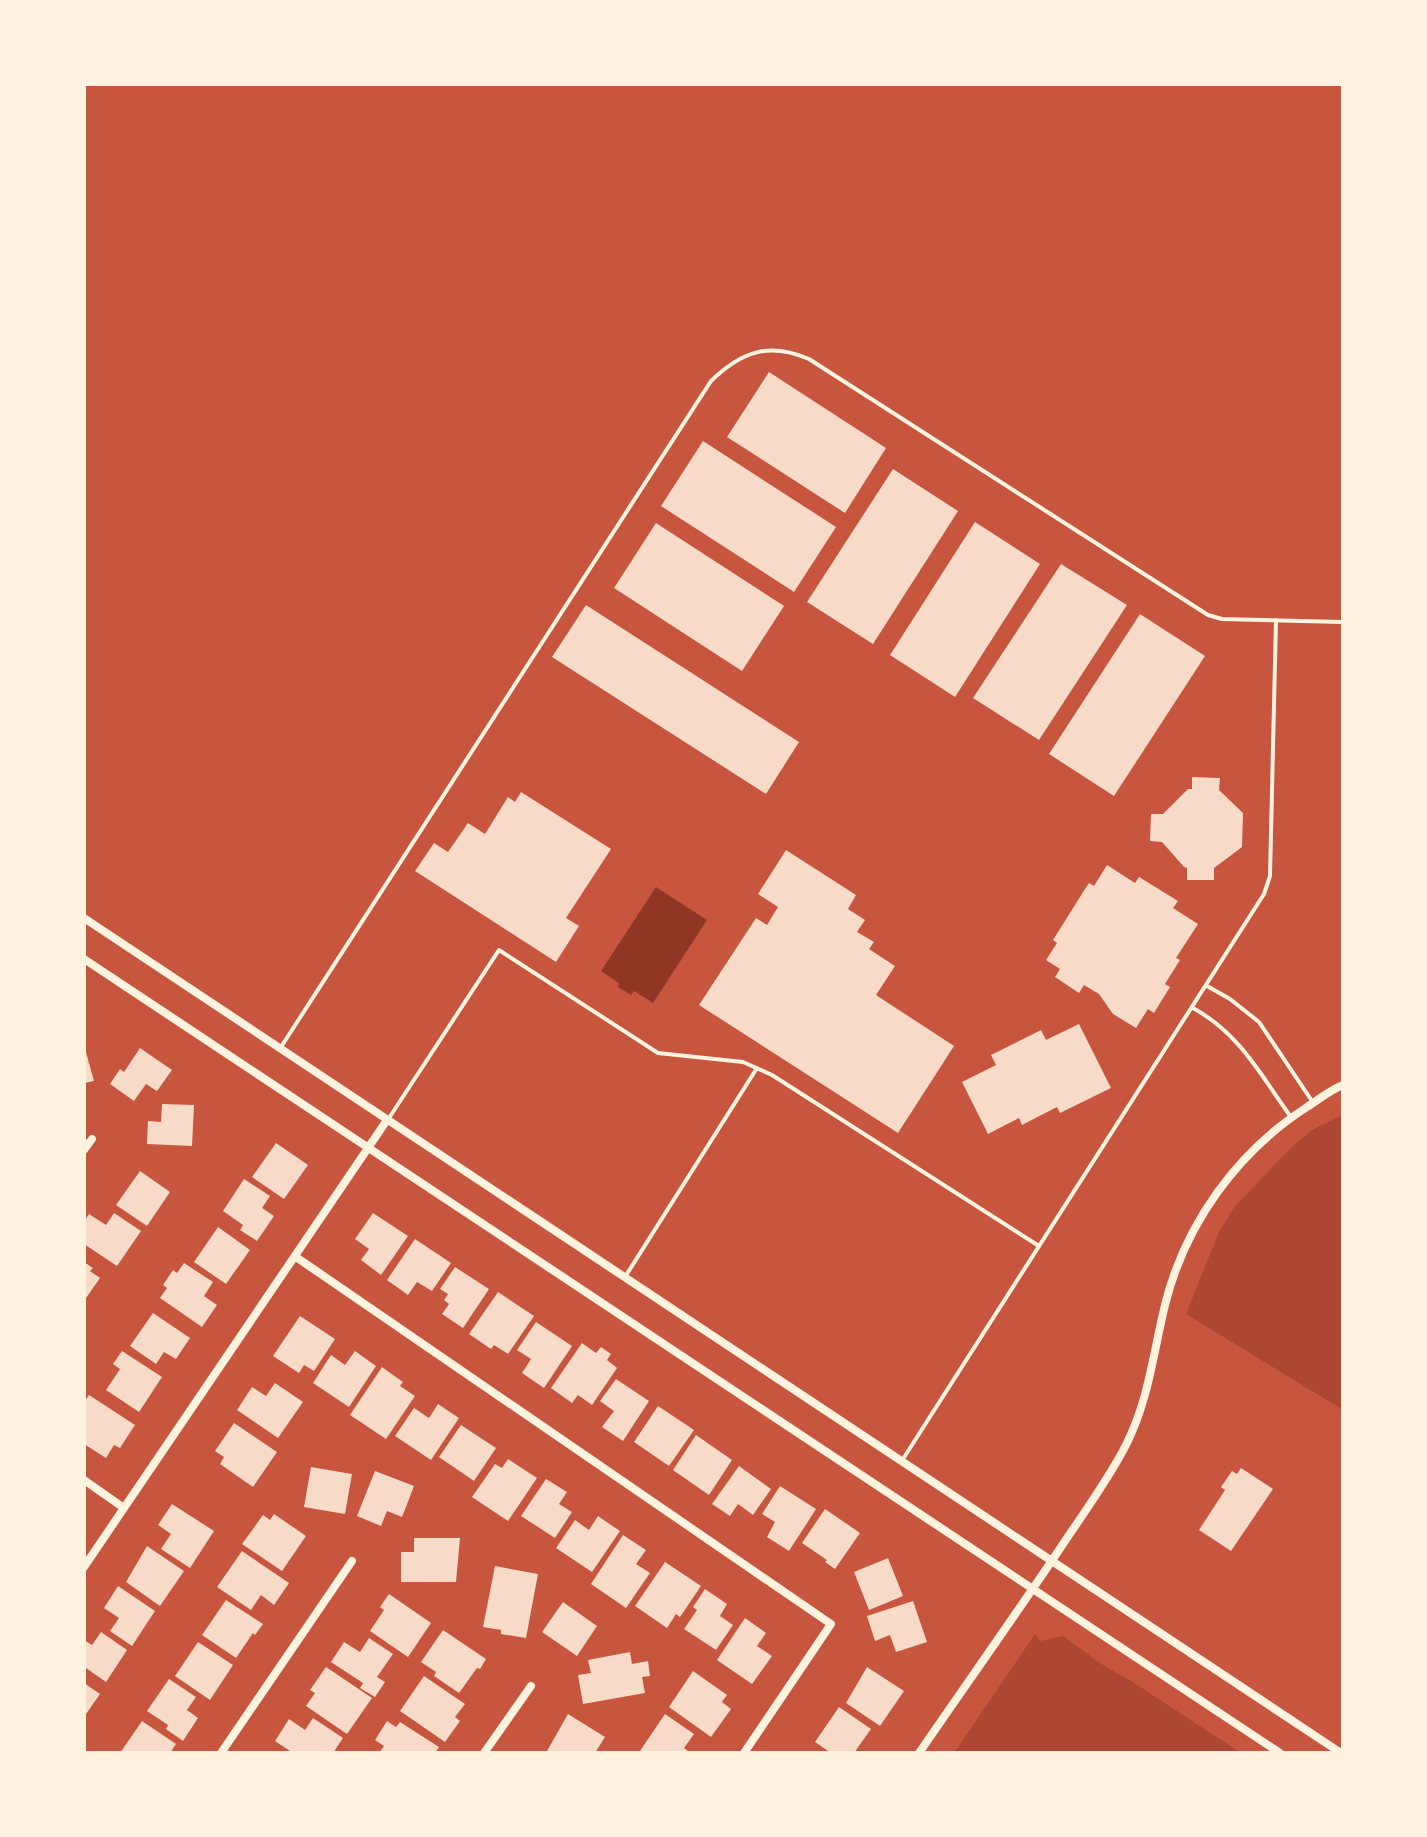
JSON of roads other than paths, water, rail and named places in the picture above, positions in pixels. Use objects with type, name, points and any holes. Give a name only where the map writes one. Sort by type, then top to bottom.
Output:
[{"type":"street","points":[[84,918],[1341,1753]]},
{"type":"street","points":[[84,959],[1280,1753]]},
{"type":"street","points":[[919,1753],[1051,1562],[1125,1447],[1150,1381],[1165,1304],[1178,1263],[1196,1226],[1244,1158],[1272,1131],[1343,1085]]},
{"type":"street","points":[[84,1567],[387,1120]]},
{"type":"street","points":[[84,1150],[92,1139]]},
{"type":"street","points":[[296,1257],[831,1624],[744,1753]]},
{"type":"street","points":[[84,1480],[124,1508]]},
{"type":"street","points":[[221,1753],[352,1561]]},
{"type":"street","points":[[484,1753],[531,1686]]},
{"type":"lane","points":[[280,1049],[711,381],[728,365],[747,354],[789,350],[809,359],[1195,608],[1222,619],[1343,622]]},
{"type":"lane","points":[[901,1462],[1264,894],[1270,876],[1276,620]]},
{"type":"lane","points":[[387,1120],[499,950],[658,1053],[743,1062],[757,1068],[1039,1246]]},
{"type":"lane","points":[[1206,985],[1238,1004],[1259,1022],[1314,1103]]},
{"type":"lane","points":[[1193,1008],[1210,1017],[1236,1039],[1291,1117]]},
{"type":"lane","points":[[625,1277],[757,1068]]}]
